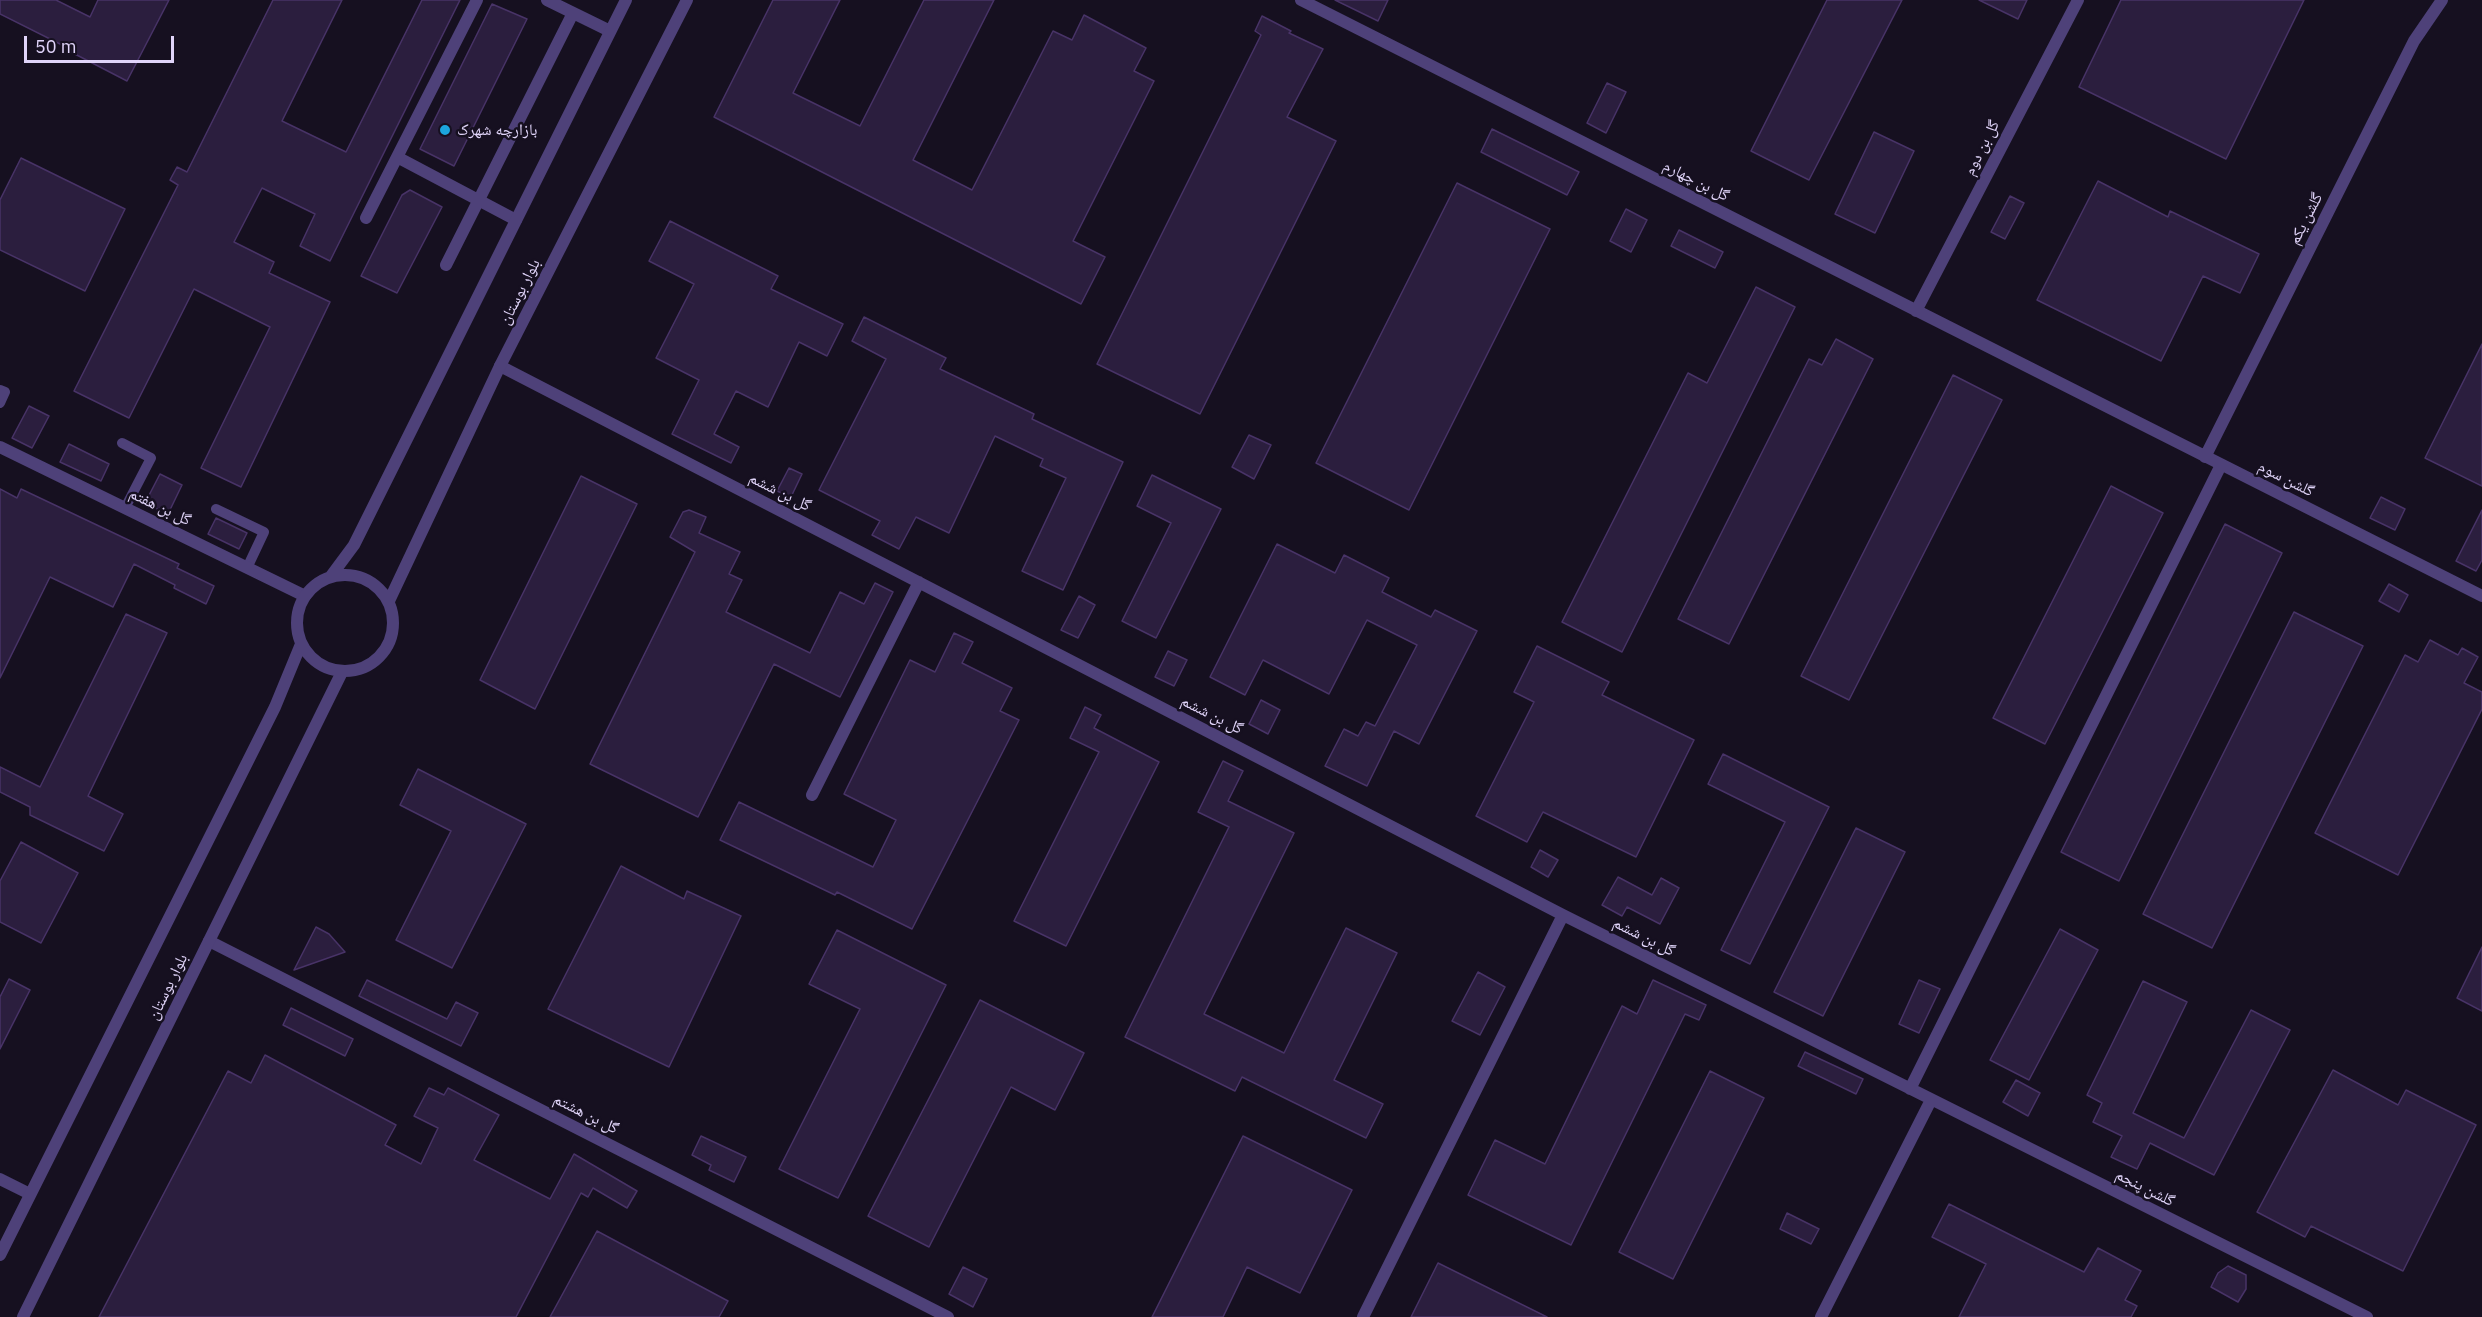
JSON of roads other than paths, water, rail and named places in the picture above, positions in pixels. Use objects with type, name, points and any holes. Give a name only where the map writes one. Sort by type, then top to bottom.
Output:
[{"type":"street","points":[[366,218],[477,0]]},
{"type":"street","points":[[547,0],[610,31]]},
{"type":"street","points":[[332,576],[354,545],[626,0]]},
{"type":"street","name":"بلوار بوستان","points":[[389,602],[500,366],[687,0]]},
{"type":"street","name":"گل بن چهارم","points":[[1301,0],[2075,392]]},
{"type":"street","name":"گل بن دوم","points":[[1916,311],[2078,0]]},
{"type":"street","name":"گلشن یکم","points":[[2205,457],[2414,41],[2442,0]]},
{"type":"street","points":[[446,265],[573,13]]},
{"type":"street","points":[[397,157],[516,220]]},
{"type":"street","name":"گل بن ششم","points":[[500,366],[1563,915],[1910,1089]]},
{"type":"street","name":"گلشن سوم","points":[[2075,392],[2482,596]]},
{"type":"street","name":"گل بن هفتم","points":[[0,447],[305,596]]},
{"type":"street","points":[[1910,1089],[2221,465]]},
{"type":"street","points":[[348,575],[365,579],[379,588],[389,602],[393,615],[393,630],[385,650],[370,665],[356,670],[342,672],[318,663],[302,645],[297,628],[298,612],[305,596],[316,584],[332,576],[348,575]]},
{"type":"street","points":[[812,795],[919,582]]},
{"type":"street","name":"بلوار بوستان","points":[[0,1255],[275,707],[302,645]]},
{"type":"street","name":"بلوار بوستان","points":[[24,1317],[342,672]]},
{"type":"street","points":[[1363,1317],[1563,915]]},
{"type":"street","name":"گل بن هشتم","points":[[208,941],[948,1317]]},
{"type":"street","name":"گلشن پنجم","points":[[1910,1089],[2367,1317]]},
{"type":"street","points":[[1821,1317],[1931,1100]]},
{"type":"street","points":[[0,1179],[30,1194]]},
{"type":"lane","points":[[0,390],[5,392],[0,403]]},
{"type":"lane","points":[[122,443],[151,458],[125,508]]},
{"type":"lane","points":[[216,509],[264,532],[247,568]]},
{"type":"place","name":"بازارچه شهرک","points":[[445,130]]}]
